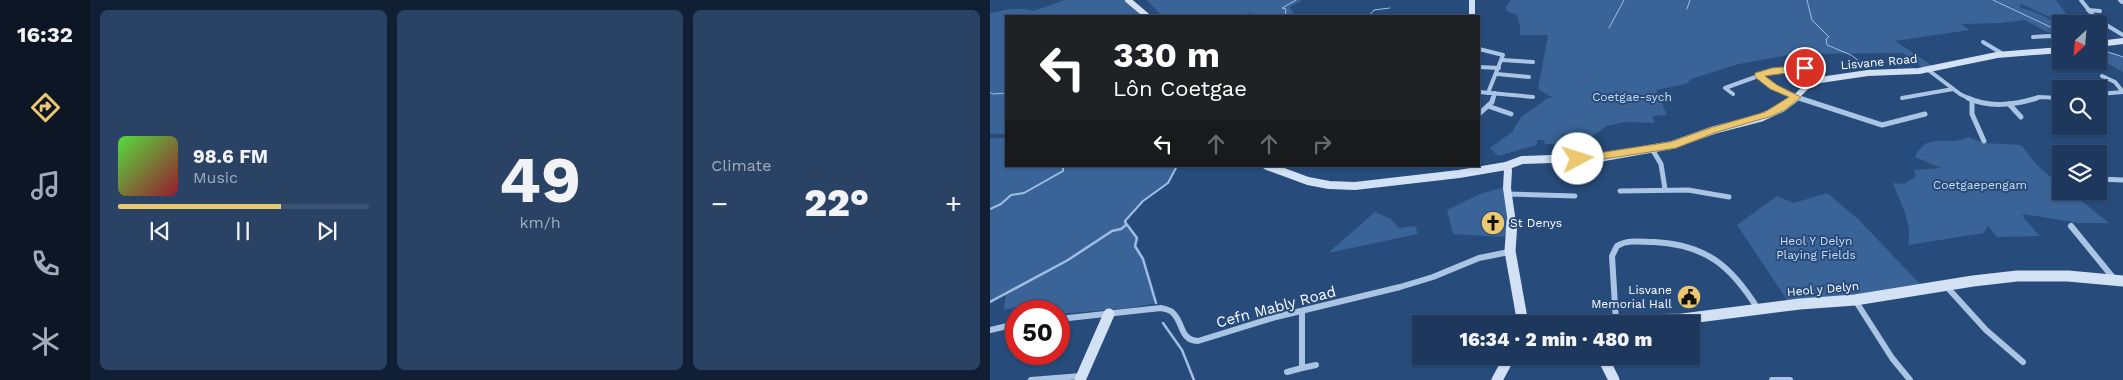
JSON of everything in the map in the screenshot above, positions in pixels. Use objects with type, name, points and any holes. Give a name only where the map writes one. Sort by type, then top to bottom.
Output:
[{"type":"main road","points":[[1128,0],[1138,6],[1146,15]]},
{"type":"main road","points":[[2108,43],[2123,42]]},
{"type":"main road","name":"Lisvane Road","points":[[1270,167],[1308,181],[1329,185],[1355,186],[1458,174],[1506,166],[1522,160],[1585,159],[1676,144],[1714,130],[1760,118],[1782,108],[1806,86],[1820,80],[1868,73],[1926,69],[2003,54],[2052,51]]},
{"type":"main road","points":[[1506,166],[1512,218],[1510,252],[1522,315]]},
{"type":"main road","name":"Heol y Delyn","points":[[1700,317],[1800,304],[1855,300],[2017,276],[2050,276],[2119,281]]},
{"type":"main road","points":[[1081,378],[1109,314]]},
{"type":"main road","points":[[1497,380],[1505,365]]},
{"type":"main road","points":[[1606,365],[1614,380]]},
{"type":"street","points":[[1472,0],[1472,15]]},
{"type":"street","points":[[2082,0],[2087,10],[2099,21],[2123,35]]},
{"type":"street","points":[[2087,10],[2100,11]]},
{"type":"street","points":[[2034,37],[2052,36]]},
{"type":"street","points":[[1983,42],[2003,54]]},
{"type":"street","points":[[1480,49],[1501,54],[1502,60],[1488,93]]},
{"type":"street","points":[[1734,94],[1725,88],[1772,70],[1805,68],[1793,56]]},
{"type":"street","points":[[1502,60],[1533,62]]},
{"type":"street","points":[[1480,67],[1499,68]]},
{"type":"street","points":[[1926,69],[1972,100],[1990,104],[2009,104],[2021,103],[2036,98],[2052,98]]},
{"type":"street","points":[[1497,74],[1529,77]]},
{"type":"street","points":[[1758,75],[1774,87],[1796,97],[1882,125],[1925,114]]},
{"type":"street","points":[[2102,76],[2115,82],[2123,92]]},
{"type":"street","points":[[1902,98],[1953,89]]},
{"type":"street","points":[[1480,92],[1533,96]]},
{"type":"street","points":[[2107,93],[2123,92]]},
{"type":"street","points":[[1480,113],[1488,106],[1495,93]]},
{"type":"street","points":[[1972,100],[1970,105],[1973,118],[1984,141]]},
{"type":"street","points":[[2009,104],[2020,117]]},
{"type":"street","points":[[1488,106],[1511,114]]},
{"type":"street","points":[[1652,149],[1661,164],[1665,189]]},
{"type":"street","points":[[2107,179],[2123,180]]},
{"type":"street","points":[[1620,191],[1697,189],[1729,197]]},
{"type":"street","points":[[1508,194],[1575,196]]},
{"type":"street","points":[[2071,226],[2119,281]]},
{"type":"street","points":[[1616,315],[1612,253],[1619,244],[1627,242],[1680,244],[1714,256],[1735,276],[1758,309]]},
{"type":"street","name":"Cefn Mably Road","points":[[1070,318],[1154,308],[1167,310],[1174,314],[1185,338],[1191,341],[1203,340],[1276,317],[1400,287],[1433,277],[1479,258],[1510,252]]},
{"type":"street","points":[[1946,286],[1982,326],[2023,362]]},
{"type":"street","points":[[1855,300],[1892,358],[1910,380]]},
{"type":"street","points":[[1302,311],[1303,332],[1300,353],[1302,368]]},
{"type":"street","points":[[990,330],[1005,327]]},
{"type":"street","points":[[1287,372],[1316,365]]},
{"type":"street","points":[[1031,380],[1081,378]]},
{"type":"street","points":[[1772,380],[1790,380]]},
{"type":"green space","points":[[1065,0],[1125,0],[1143,15],[1005,15],[1005,134],[990,134],[990,13],[1017,9],[1033,11]]},
{"type":"green space","points":[[1147,0],[1302,0],[1290,7],[1294,14],[1161,15]]},
{"type":"green space","name":"Coetgae-sych","points":[[1511,0],[2056,0],[2067,15],[2052,15],[2052,18],[2021,4],[2019,7],[2052,20],[2052,33],[2025,20],[1961,24],[1970,30],[1895,41],[1934,67],[1923,68],[1903,53],[1794,54],[1739,64],[1691,79],[1686,84],[1656,90],[1667,115],[1652,116],[1655,123],[1624,122],[1607,126],[1585,141],[1565,143],[1562,156],[1559,155],[1559,144],[1545,144],[1544,140],[1537,140],[1537,145],[1498,156],[1490,148],[1512,132],[1521,117],[1548,98],[1553,98],[1538,89],[1548,35],[1520,35],[1517,15],[1507,11],[1506,6]]},
{"type":"green space","points":[[2108,52],[2123,57],[2123,72],[2108,64]]},
{"type":"green space","name":"Coetgaepengam","points":[[1968,137],[1984,143],[2021,145],[2037,165],[2052,178],[2052,200],[2080,200],[2109,223],[2079,223],[2023,214],[2024,218],[2040,236],[1997,237],[1988,226],[1984,233],[1908,245],[1909,229],[1893,183],[1904,184],[1916,176],[1914,170],[1941,168],[1915,157],[1925,144],[1938,141],[1960,140]]},
{"type":"green space","points":[[990,138],[1005,138],[1005,167],[1176,167],[1168,183],[1143,201],[1125,221],[1126,226],[1137,238],[1136,246],[1143,259],[1156,303],[1130,308],[1070,313],[1070,300],[1005,300],[1006,293],[990,302]]},
{"type":"green space","points":[[1504,187],[1508,212],[1508,232],[1503,237],[1453,234],[1447,210],[1480,194]]},
{"type":"green space","name":"Heol Y Delyn Playing Fields","points":[[1827,193],[1858,219],[1921,285],[1863,295],[1787,300],[1737,225],[1777,196],[1794,203]]},
{"type":"green space","points":[[1375,212],[1391,219],[1399,228],[1415,226],[1418,234],[1328,253]]},
{"type":"building","name":"St Denys","points":[[1497,216],[1499,230],[1488,231],[1485,217]]},
{"type":"waterway","points":[[1285,15],[1286,9],[1282,8],[1296,0]]},
{"type":"waterway","points":[[1609,28],[1624,0]]},
{"type":"waterway","points":[[1687,9],[1690,0]]},
{"type":"waterway","points":[[1807,0],[1812,20],[1829,37],[1826,39],[1827,45],[1851,55],[1870,69]]},
{"type":"waterway","points":[[1993,0],[2052,28]]},
{"type":"waterway","points":[[1370,15],[1374,10],[1390,8]]},
{"type":"waterway","points":[[2108,52],[2123,57]]},
{"type":"waterway","points":[[990,92],[992,94],[1005,93]]},
{"type":"waterway","points":[[990,209],[1001,204],[1011,195],[1024,193],[1063,171],[1063,167]]},
{"type":"waterway","points":[[1126,223],[1125,221],[1143,201],[1168,183],[1176,167]]},
{"type":"waterway","points":[[1125,222],[1137,238],[1135,246],[1143,259],[1156,303]]},
{"type":"waterway","points":[[990,302],[1068,260],[1112,231],[1121,229],[1126,225]]},
{"type":"waterway","points":[[1163,323],[1182,350],[1194,380]]},
{"type":"place","name":"St Denys","points":[[1493,223]]},
{"type":"place","name":"Lisvane Memorial Hall","points":[[1689,297]]},
{"type":"route","points":[[1578,159],[1604,157],[1672,145],[1714,130],[1760,118],[1782,108],[1796,97],[1784,93],[1758,75],[1772,70],[1805,68]]}]
